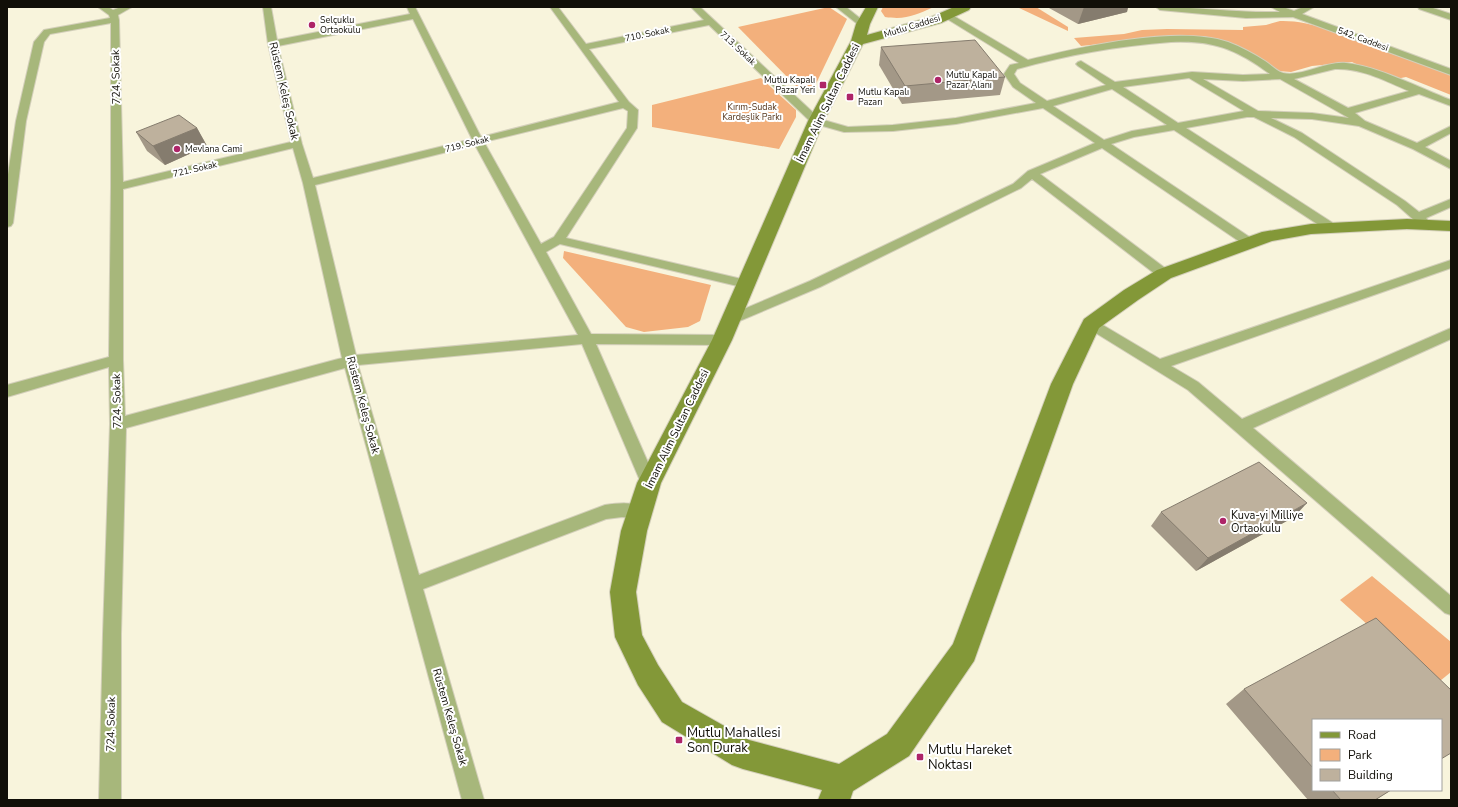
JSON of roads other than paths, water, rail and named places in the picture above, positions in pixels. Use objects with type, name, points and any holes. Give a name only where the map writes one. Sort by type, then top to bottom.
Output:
[{"type":"street","points":[[7,223],[21,121],[39,42],[47,32],[110,14],[128,7]]},
{"type":"street","name":"Rüstem Keleş Sokak","points":[[266,7],[296,144],[309,183],[350,361],[474,800]]},
{"type":"street","points":[[539,251],[558,240],[632,128],[633,110],[625,104],[554,7]]},
{"type":"street","name":"713. Sokak","points":[[695,7],[816,121]]},
{"type":"street","points":[[840,7],[861,32]]},
{"type":"street","name":"İmam Alim Sultan Caddesi","points":[[838,790],[744,754],[672,712],[648,675],[629,637],[623,592],[634,531],[648,484],[726,330],[816,121],[872,7]]},
{"type":"street","name":"Mutlu Caddesi","points":[[861,32],[936,20],[965,7]]},
{"type":"street","points":[[1160,7],[1246,15],[1294,14],[1310,7]]},
{"type":"street","name":"542. Caddesi","points":[[1275,7],[1451,72]]},
{"type":"street","points":[[1422,7],[1451,16]]},
{"type":"street","points":[[273,44],[414,12],[478,141],[587,339],[648,484]]},
{"type":"street","name":"724. Sokak","points":[[110,14],[117,187],[116,360],[118,424],[112,634],[110,800]]},
{"type":"street","points":[[947,15],[1026,63]]},
{"type":"street","name":"710. Sokak","points":[[584,47],[710,22]]},
{"type":"street","points":[[1250,243],[1016,85],[1009,74],[1013,67],[1101,46],[1158,41],[1195,40],[1221,43],[1263,64],[1347,112],[1361,123],[1417,147],[1451,166]]},
{"type":"street","points":[[1081,64],[1332,228]]},
{"type":"street","points":[[816,121],[848,130],[893,128],[956,122],[1044,105],[1115,85],[1192,75],[1243,78],[1296,76],[1336,66],[1348,66],[1373,73],[1451,103]]},
{"type":"street","points":[[1192,75],[1255,114],[1298,135],[1401,203],[1422,221]]},
{"type":"street","points":[[1347,112],[1419,91]]},
{"type":"street","name":"719. Sokak","points":[[309,183],[625,104]]},
{"type":"street","points":[[118,424],[350,361],[587,339],[726,330],[815,284],[1017,186],[1032,173],[1102,144],[1132,134],[1247,114],[1312,116],[1361,123]]},
{"type":"street","points":[[7,124],[21,121]]},
{"type":"street","points":[[1417,147],[1451,129]]},
{"type":"street","name":"721. Sokak","points":[[117,187],[296,144]]},
{"type":"street","points":[[1032,173],[1164,274]]},
{"type":"street","points":[[1422,221],[1451,202]]},
{"type":"street","points":[[838,790],[898,745],[964,652],[1062,384],[1090,324],[1164,274],[1268,236],[1312,229],[1407,224],[1422,221],[1451,226]]},
{"type":"street","points":[[558,240],[746,284]]},
{"type":"street","points":[[1158,365],[1451,264]]},
{"type":"street","points":[[1090,324],[1193,386],[1451,607]]},
{"type":"street","points":[[1240,426],[1451,333]]},
{"type":"street","points":[[7,391],[116,360]]},
{"type":"street","points":[[413,585],[605,512],[622,510],[640,512]]},
{"type":"place","name":"Selçuklu Ortaokulu","points":[[312,25]]},
{"type":"place","name":"Mutlu Kapalı Pazar Alanı","points":[[938,80]]},
{"type":"place","name":"Mutlu Kapalı Pazar Yeri","points":[[823,85]]},
{"type":"place","name":"Mutlu Kapalı Pazarı","points":[[850,97]]},
{"type":"place","name":"Mevlana Cami","points":[[177,149]]},
{"type":"place","name":"Kuva-yi Milliye Ortaokulu","points":[[1223,521]]},
{"type":"place","name":"Mutlu Mahallesi Son Durak","points":[[679,740]]},
{"type":"place","name":"Mutlu Hareket Noktası","points":[[920,757]]},
{"type":"park label","name":"Kırım-Sudak Kardeşlik Parkı","points":[[752,112]]}]
